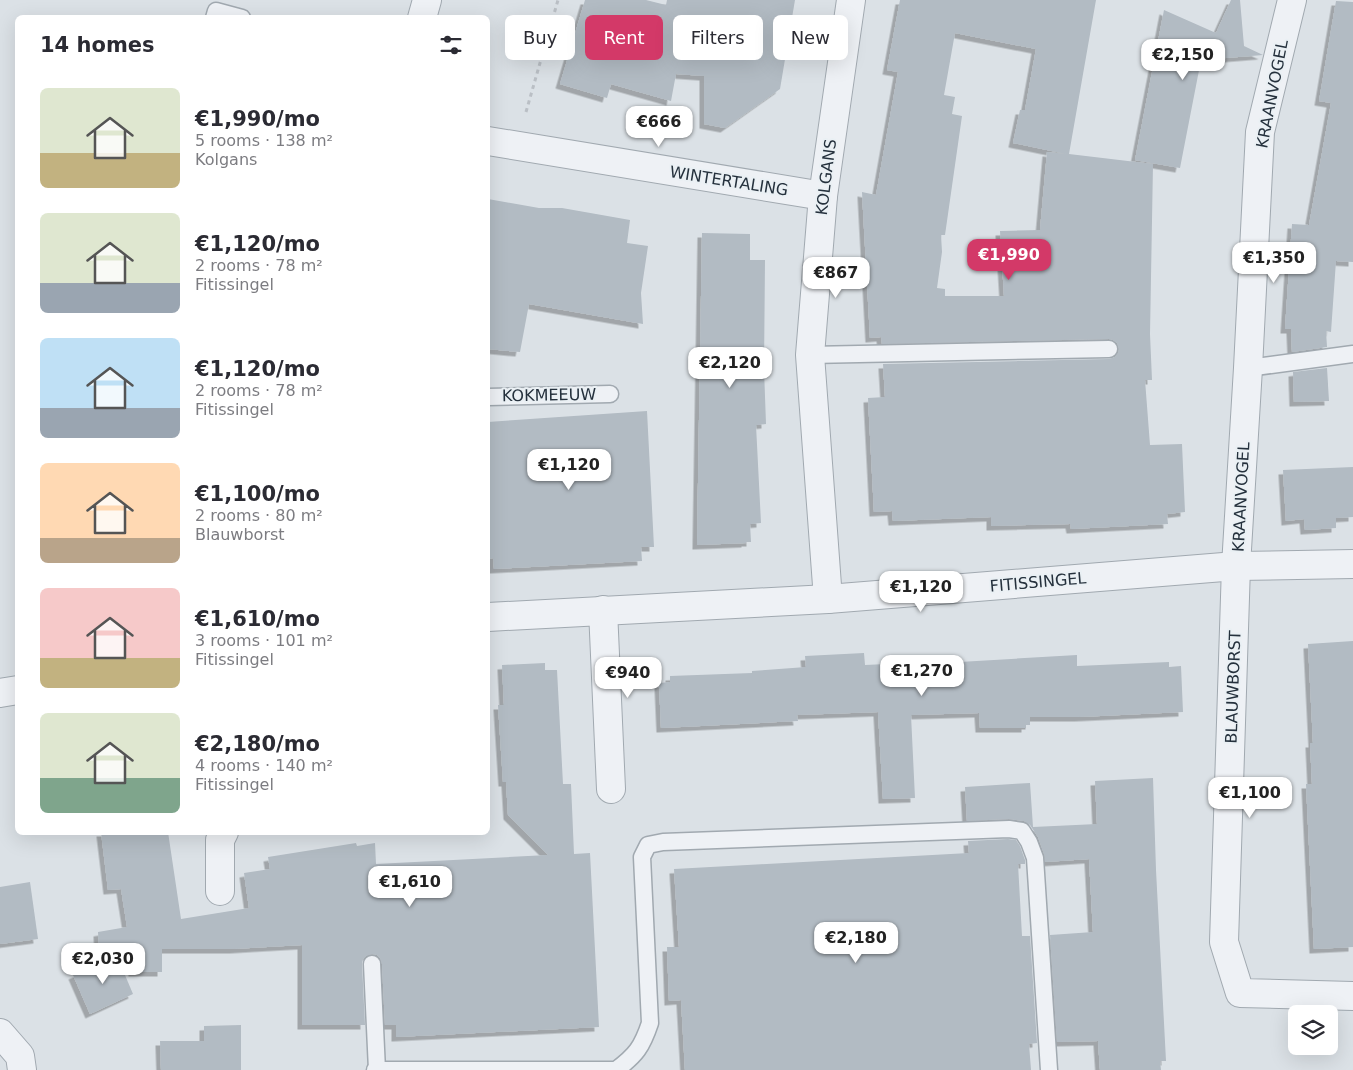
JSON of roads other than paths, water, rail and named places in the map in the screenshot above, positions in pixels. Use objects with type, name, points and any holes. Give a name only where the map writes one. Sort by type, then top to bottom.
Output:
[{"type":"street","points":[[423,15],[427,0]]},
{"type":"street","name":"KOLGANS","points":[[828,599],[810,355],[823,196],[851,0]]},
{"type":"street","name":"KRAANVOGEL","points":[[1236,566],[1260,132],[1292,0]]},
{"type":"street","name":"WINTERTALING","points":[[490,141],[823,196]]},
{"type":"street","name":"FITISSINGEL","points":[[490,617],[828,599],[1236,566],[1353,564]]},
{"type":"street","name":"BLAUWBORST","points":[[1236,566],[1224,942],[1240,993],[1353,996]]},
{"type":"street","points":[[603,610],[611,789]]},
{"type":"street","points":[[0,693],[15,690]]},
{"type":"street","points":[[220,891],[220,840],[222,835]]},
{"type":"street","points":[[0,1033],[20,1056],[22,1070]]},
{"type":"lane","points":[[215,15],[216,11],[231,15]]},
{"type":"lane","points":[[810,355],[1109,349]]},
{"type":"lane","points":[[1248,368],[1353,354]]},
{"type":"lane","name":"KOKMEEUW","points":[[490,397],[610,394]]},
{"type":"lane","points":[[372,964],[376,1070],[616,1070],[630,1060],[644,1042],[650,1023],[642,857],[648,844],[1009,829],[1022,831],[1029,842],[1035,858],[1049,1070]]}]
